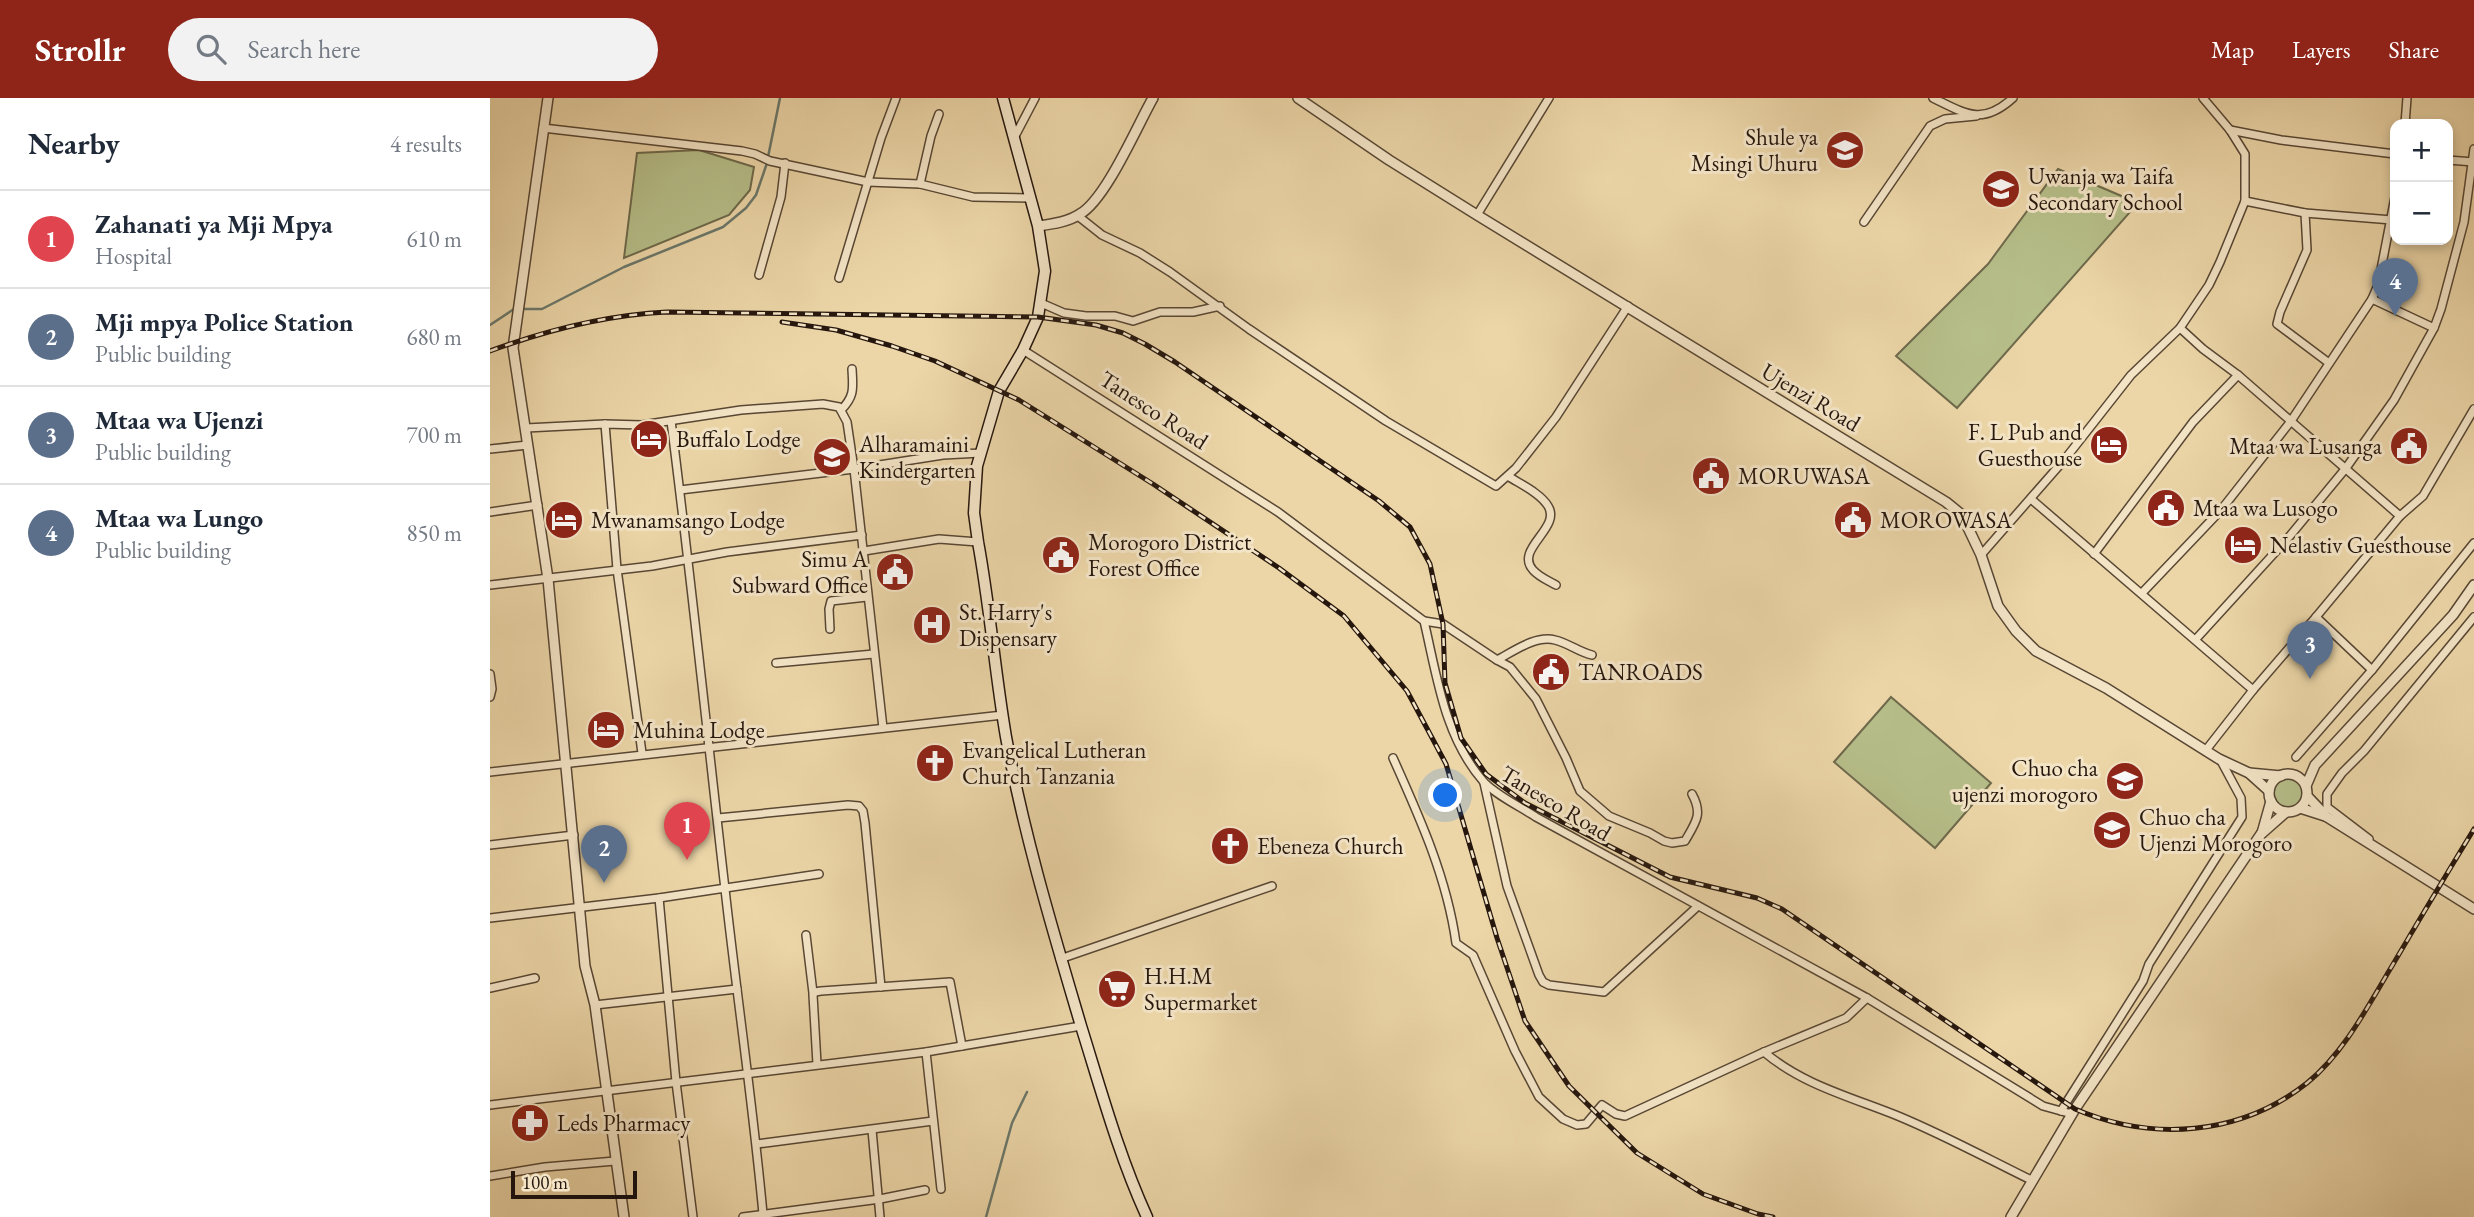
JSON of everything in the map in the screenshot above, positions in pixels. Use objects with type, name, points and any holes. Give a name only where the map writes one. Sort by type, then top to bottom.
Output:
[{"type":"main road","points":[[1003,98],[1038,226],[1045,271],[1038,317],[1023,350],[999,391],[977,466],[974,513],[1013,774],[1060,959],[1131,1183],[1147,1217]]},
{"type":"street","points":[[548,98],[513,348],[548,579],[585,966],[594,1005],[624,1217]]},
{"type":"street","points":[[839,278],[895,98]]},
{"type":"street","points":[[1013,139],[1035,98]]},
{"type":"street","points":[[1038,226],[1063,222],[1078,216],[1098,196],[1153,98]]},
{"type":"street","name":"Ujenzi Road","points":[[1298,98],[1476,215],[1946,502],[1962,515],[1981,555],[1998,606],[2016,631],[2036,651],[2106,688],[2219,759],[2249,773]]},
{"type":"street","points":[[1476,215],[1549,98]]},
{"type":"street","points":[[1933,98],[1976,116]]},
{"type":"street","points":[[1864,222],[1930,126],[1945,119],[1990,113],[2012,98]]},
{"type":"street","points":[[1981,555],[2031,499],[2131,374],[2180,328],[2215,273],[2245,201],[2245,153],[2203,98]]},
{"type":"street","points":[[2405,119],[2407,98]]},
{"type":"street","points":[[920,184],[939,114]]},
{"type":"street","points":[[543,128],[755,154],[771,162],[868,182],[920,184],[973,197],[1030,198]]},
{"type":"street","points":[[2230,130],[2281,140],[2390,154]]},
{"type":"street","points":[[2196,639],[2346,468],[2394,400],[2434,328],[2464,222],[2474,149]]},
{"type":"street","points":[[2453,160],[2473,162]]},
{"type":"street","points":[[759,275],[781,197],[785,163]]},
{"type":"street","points":[[2245,201],[2305,213],[2390,220]]},
{"type":"street","points":[[2305,213],[2307,250],[2277,324],[2329,363]]},
{"type":"street","points":[[1078,216],[1102,235],[1140,253],[1220,306],[1315,374],[1496,486],[1508,477],[1556,417],[1628,306]]},
{"type":"street","points":[[2141,593],[2221,510],[2291,421],[2372,299],[2378,285],[2390,229]]},
{"type":"street","points":[[2372,299],[2434,328]]},
{"type":"street","points":[[1041,303],[1065,313],[1115,316],[1133,321],[1160,312],[1193,312],[1220,306]]},
{"type":"street","points":[[2180,328],[2400,516]]},
{"type":"street","name":"Tanesco Road","points":[[1023,350],[1278,512],[1424,621],[1444,709],[1460,747],[1484,783],[1536,817],[1867,998],[2043,1106],[2072,1114]]},
{"type":"street","points":[[841,410],[851,401],[852,369]]},
{"type":"street","points":[[2094,554],[2193,422],[2238,375]]},
{"type":"street","points":[[526,428],[642,425],[741,410],[822,404],[841,410],[847,422],[854,469],[883,728]]},
{"type":"street","points":[[2206,750],[2253,690],[2400,516],[2423,496],[2474,410]]},
{"type":"street","points":[[671,421],[724,888],[757,1144],[763,1214]]},
{"type":"street","points":[[605,424],[617,569],[642,753]]},
{"type":"street","points":[[490,449],[528,445]]},
{"type":"street","points":[[680,490],[854,469],[943,455],[981,453]]},
{"type":"street","points":[[1508,477],[1548,506],[1550,514],[1546,527],[1530,551],[1528,561],[1535,572],[1556,585]]},
{"type":"street","points":[[2031,499],[2253,690]]},
{"type":"street","points":[[490,512],[538,505]]},
{"type":"street","points":[[490,585],[652,566],[727,552],[862,535]]},
{"type":"street","points":[[864,551],[939,538],[978,542]]},
{"type":"street","points":[[2296,757],[2372,670],[2474,543]]},
{"type":"street","points":[[2249,773],[2294,775],[2315,765],[2453,615],[2474,585]]},
{"type":"street","points":[[830,629],[831,601],[867,597]]},
{"type":"street","points":[[2316,617],[2372,670]]},
{"type":"street","points":[[2400,863],[2327,807],[2327,794],[2474,617]]},
{"type":"street","points":[[1424,621],[1443,624],[1510,667],[1536,699],[1580,791],[1609,816],[1664,841],[1685,841],[1697,818],[1699,807],[1692,794]]},
{"type":"street","points":[[1497,660],[1541,639],[1554,639],[1583,653],[1592,654]]},
{"type":"street","points":[[776,663],[874,654]]},
{"type":"street","points":[[490,674],[490,697]]},
{"type":"street","points":[[490,772],[1003,715]]},
{"type":"street","points":[[1394,758],[1443,880],[1456,943],[1473,955],[1515,1051],[1539,1097],[1557,1116],[1577,1125],[1586,1124],[1602,1105],[1625,1116],[1764,1052],[1846,1018],[1867,998]]},
{"type":"street","points":[[2061,1111],[2143,981],[2149,964],[2242,817],[2241,798],[2219,759]]},
{"type":"street","points":[[2300,808],[2315,765]]},
{"type":"street","points":[[2249,773],[2277,808],[2286,812]]},
{"type":"street","points":[[2294,775],[2327,817]]},
{"type":"street","points":[[2261,834],[2273,782],[2281,776]]},
{"type":"street","points":[[1484,783],[1507,886],[1539,975],[1549,985],[1604,992],[1698,906]]},
{"type":"street","points":[[718,818],[859,806],[863,811],[865,823],[881,987]]},
{"type":"street","points":[[2011,1217],[2072,1114],[2261,834],[2286,812],[2300,808],[2327,817],[2474,909]]},
{"type":"street","points":[[490,845],[573,835]]},
{"type":"street","points":[[490,918],[659,898],[819,874]]},
{"type":"street","points":[[1060,959],[1272,886]]},
{"type":"street","points":[[659,898],[676,1082],[693,1217]]},
{"type":"street","points":[[806,935],[817,1064]]},
{"type":"street","points":[[490,988],[535,978]]},
{"type":"street","points":[[813,993],[946,980],[951,982],[962,1046]]},
{"type":"street","points":[[594,1005],[737,989]]},
{"type":"street","points":[[490,1105],[926,1052],[1081,1026]]},
{"type":"street","points":[[926,1052],[941,1189]]},
{"type":"street","points":[[1764,1052],[1780,1066],[1805,1080],[1898,1116],[2033,1181]]},
{"type":"street","points":[[757,1144],[933,1121]]},
{"type":"street","points":[[872,1130],[880,1217]]},
{"type":"street","points":[[490,1176],[545,1167],[615,1161]]},
{"type":"street","points":[[743,1217],[880,1199],[925,1190]]},
{"type":"green space","points":[[699,150],[754,167],[750,190],[729,215],[624,258],[637,153]]},
{"type":"green space","points":[[2058,169],[2138,203],[1957,408],[1896,356],[1988,264]]},
{"type":"green space","points":[[1891,697],[1991,783],[1935,848],[1834,762]]},
{"type":"green space","points":[[2289,778],[2300,782],[2304,793],[2300,804],[2289,808],[2278,804],[2274,793],[2278,782]]},
{"type":"waterway","points":[[768,157],[780,98]]},
{"type":"waterway","points":[[490,325],[514,309],[542,309],[624,267],[723,227],[746,208],[756,195],[767,163]]},
{"type":"waterway","points":[[986,1217],[1012,1123],[1027,1092]]},
{"type":"railway","points":[[490,351],[577,325],[622,316],[667,312],[1038,317],[1096,325],[1123,333],[1175,362],[1379,501],[1410,527],[1430,564],[1443,624],[1445,683],[1461,738],[1486,774],[1525,803],[1670,877],[1757,898],[1782,909],[2075,1109],[2104,1120],[2165,1129],[2224,1123],[2281,1101],[2307,1083],[2333,1058],[2354,1028],[2474,829]]},
{"type":"railway","points":[[782,322],[836,330],[892,346],[935,361],[1019,400],[1153,484],[1279,568],[1344,616],[1407,691],[1446,764],[1497,938],[1525,1021],[1569,1086],[1637,1153],[1703,1194],[1773,1217]]},
{"type":"place","name":"Shule ya Msingi Uhuru","points":[[1845,150]]},
{"type":"place","name":"Uwanja wa Taifa Secondary School","points":[[2001,189]]},
{"type":"place","name":"Mtaa wa Lungo","points":[[2395,316]]},
{"type":"place","name":"Buffalo Lodge","points":[[649,439]]},
{"type":"place","name":"F. L Pub and Guesthouse","points":[[2109,445]]},
{"type":"place","name":"Mtaa wa Lusanga","points":[[2409,446]]},
{"type":"place","name":"Alharamaini Kindergarten","points":[[832,457]]},
{"type":"place","name":"MORUWASA","points":[[1711,476]]},
{"type":"place","name":"Mtaa wa Lusogo","points":[[2166,508]]},
{"type":"place","name":"Mwanamsango Lodge","points":[[564,520]]},
{"type":"place","name":"MOROWASA","points":[[1853,520]]},
{"type":"place","name":"Nelastiv Guesthouse","points":[[2243,545]]},
{"type":"place","name":"Morogoro District Forest Office","points":[[1061,555]]},
{"type":"place","name":"Simu A Subward Office","points":[[895,572]]},
{"type":"place","name":"St. Harry's Dispensary","points":[[932,625]]},
{"type":"place","name":"TANROADS","points":[[1551,672]]},
{"type":"place","name":"Mtaa wa Ujenzi","points":[[2310,679]]},
{"type":"place","name":"Muhina Lodge","points":[[606,730]]},
{"type":"place","name":"Evangelical Lutheran Church Tanzania","points":[[935,763]]},
{"type":"place","name":"Chuo cha ujenzi morogoro","points":[[2125,781]]},
{"type":"place","name":"Chuo cha Ujenzi Morogoro","points":[[2112,830]]},
{"type":"place","name":"Ebeneza Church","points":[[1230,846]]},
{"type":"place","name":"Zahanati ya Mji Mpya","points":[[687,860]]},
{"type":"place","name":"Mji mpya Police Station","points":[[604,883]]},
{"type":"place","name":"H.H.M Supermarket","points":[[1117,989]]},
{"type":"place","name":"Leds Pharmacy","points":[[530,1123]]}]
